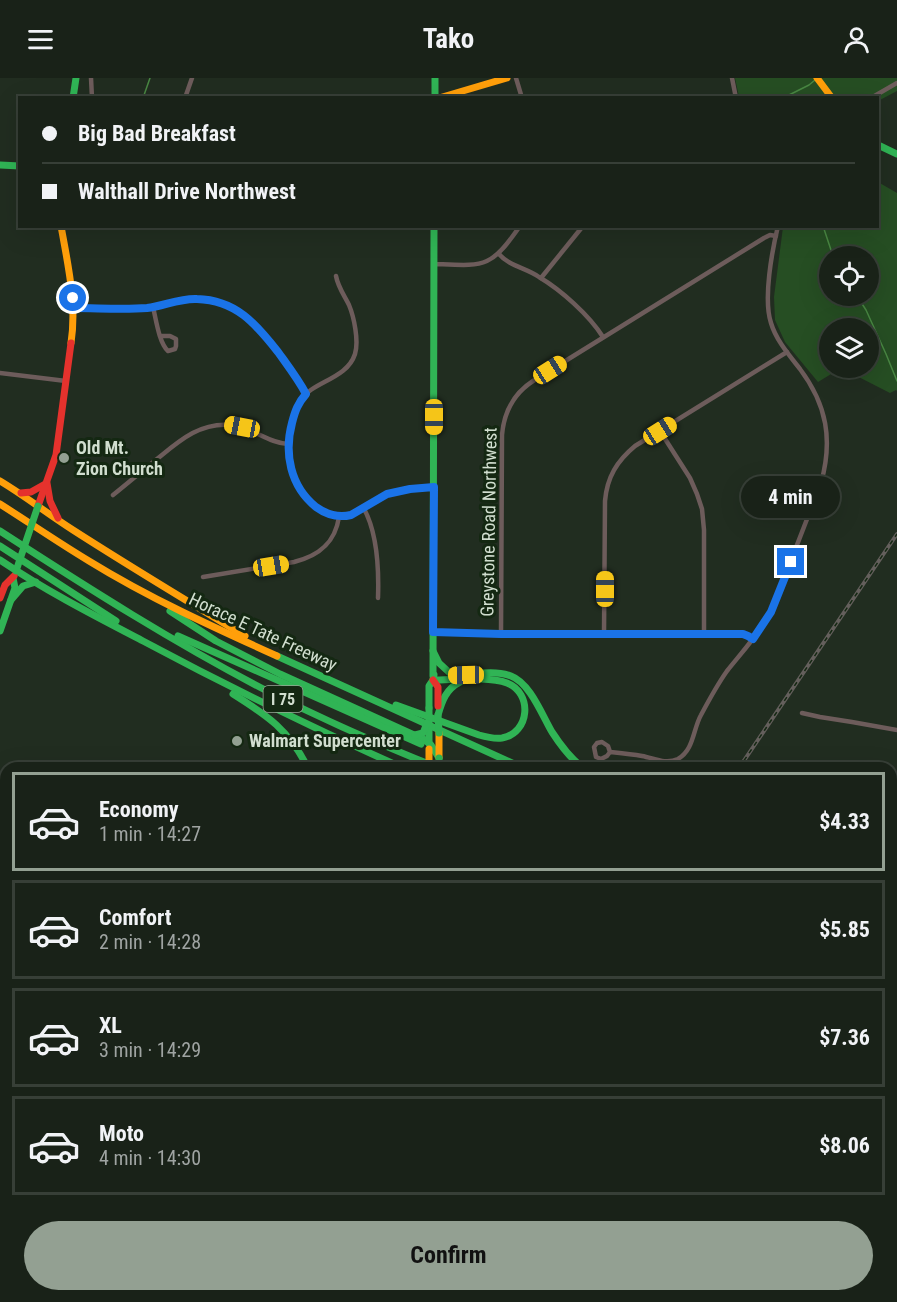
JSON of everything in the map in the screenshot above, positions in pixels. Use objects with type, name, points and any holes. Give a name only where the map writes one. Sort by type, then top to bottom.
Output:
[{"type":"main road","points":[[73,96],[76,78]]},
{"type":"main road","points":[[435,78],[437,96]]},
{"type":"main road","points":[[444,96],[507,78]]},
{"type":"main road","points":[[817,78],[830,96]]},
{"type":"main road","points":[[879,145],[897,154]]},
{"type":"main road","points":[[0,165],[18,165]]},
{"type":"main road","points":[[0,630],[15,588],[15,574],[56,455],[74,324],[74,308],[61,228]]},
{"type":"main road","points":[[434,228],[433,651],[434,678],[438,687],[440,705]]},
{"type":"main road","points":[[0,481],[148,578],[283,659]]},
{"type":"main road","points":[[21,493],[31,492],[47,483]]},
{"type":"main road","points":[[47,483],[51,507],[62,523]]},
{"type":"main road","name":"Horace E Tate Freeway","points":[[0,504],[88,561],[204,623],[510,762]]},
{"type":"main road","name":"I 75","points":[[0,531],[134,616],[212,662],[357,734],[425,762]]},
{"type":"main road","points":[[0,546],[179,661]]},
{"type":"main road","points":[[0,560],[15,574],[36,582],[200,672],[390,762]]},
{"type":"main road","points":[[0,598],[5,585],[15,574]]},
{"type":"main road","points":[[11,600],[23,586],[36,582]]},
{"type":"main road","points":[[132,586],[216,641],[279,674],[415,735],[439,758]]},
{"type":"main road","points":[[134,616],[427,746]]},
{"type":"main road","points":[[433,651],[439,663],[452,675]]},
{"type":"main road","points":[[200,672],[282,727],[297,746],[305,762]]},
{"type":"main road","points":[[428,762],[429,686],[434,678],[452,675],[504,674],[519,680],[529,692],[561,746],[576,762]]},
{"type":"main road","points":[[328,680],[479,735],[506,737],[520,727],[525,718],[526,707],[523,697],[515,687],[504,681],[434,678]]},
{"type":"main road","points":[[439,762],[438,715],[440,705],[451,687],[462,680]]},
{"type":"main road","points":[[415,735],[420,735],[424,731],[429,705]]},
{"type":"main road","points":[[427,746],[439,733]]},
{"type":"street","points":[[91,78],[92,96]]},
{"type":"street","points":[[187,96],[192,78]]},
{"type":"street","points":[[516,78],[521,96]]},
{"type":"street","points":[[732,78],[736,96]]},
{"type":"street","points":[[874,96],[897,83]]},
{"type":"street","points":[[434,264],[477,265],[488,261],[506,247],[519,228]]},
{"type":"street","points":[[541,278],[581,228]]},
{"type":"street","points":[[610,752],[640,755],[664,761],[682,756],[689,747],[698,720],[719,683],[766,621],[776,602],[821,483],[827,458],[827,430],[820,403],[809,382],[774,331],[767,307],[767,291],[778,228]]},
{"type":"street","name":"Greystone Road Northwest","points":[[501,634],[502,435],[505,415],[514,398],[526,385],[603,337],[764,238],[776,236]]},
{"type":"street","points":[[499,254],[507,262],[541,278],[582,310],[603,337]]},
{"type":"street","points":[[336,276],[340,290],[352,313],[357,339],[356,352],[351,363],[344,370],[306,394],[295,410],[288,444],[288,456],[302,493],[319,509],[339,517],[351,515],[380,497],[395,491],[434,487]]},
{"type":"street","points":[[74,308],[153,307],[181,300],[199,299],[219,302],[237,310],[264,334],[294,373],[306,394]]},
{"type":"street","points":[[153,307],[160,336]]},
{"type":"street","points":[[604,634],[605,501],[614,468],[635,446],[787,352]]},
{"type":"street","points":[[0,373],[66,381]]},
{"type":"street","points":[[113,495],[183,438],[205,427],[230,425],[242,427],[276,442],[288,444]]},
{"type":"street","points":[[660,431],[690,478],[702,509],[704,634]]},
{"type":"street","points":[[363,507],[369,519],[377,553],[378,598]]},
{"type":"street","points":[[203,577],[308,558],[331,540],[339,517]]},
{"type":"street","points":[[433,632],[743,634],[753,639]]},
{"type":"street","points":[[802,713],[897,730]]},
{"type":"green space","points":[[735,78],[897,78],[897,91],[879,100],[879,96],[739,96]]},
{"type":"green space","points":[[879,183],[897,193],[897,391],[890,393],[861,378],[879,378],[879,318],[819,318],[819,378],[825,378],[818,382],[785,342],[775,320],[774,297],[783,228],[879,228]]},
{"type":"waterway","points":[[144,96],[150,78]]},
{"type":"waterway","points":[[789,96],[815,80]]},
{"type":"waterway","points":[[824,228],[830,246]]},
{"type":"waterway","points":[[863,306],[897,381]]},
{"type":"railway","points":[[743,762],[897,534]]},
{"type":"traffic: fast","points":[[73,96],[76,78]]},
{"type":"traffic: fast","points":[[435,78],[435,96]]},
{"type":"traffic: fast","points":[[879,145],[897,154]]},
{"type":"traffic: fast","points":[[0,165],[18,166]]},
{"type":"traffic: fast","points":[[433,676],[434,228]]},
{"type":"traffic: fast","points":[[16,571],[38,506]]},
{"type":"traffic: fast","points":[[0,531],[133,615],[234,674],[332,722],[425,762]]},
{"type":"traffic: fast","points":[[0,546],[116,621]]},
{"type":"traffic: fast","points":[[0,560],[71,603],[208,675],[390,762]]},
{"type":"traffic: fast","points":[[0,631],[15,588],[13,578]]},
{"type":"traffic: fast","points":[[11,600],[23,586],[36,582]]},
{"type":"traffic: fast","points":[[170,611],[216,641],[280,674],[425,740],[439,758]]},
{"type":"traffic: fast","points":[[178,636],[421,744]]},
{"type":"traffic: fast","points":[[433,651],[439,663],[452,675]]},
{"type":"traffic: fast","points":[[277,656],[510,762]]},
{"type":"traffic: fast","points":[[459,675],[498,673],[518,680],[530,692],[562,747],[576,762]]},
{"type":"traffic: fast","points":[[429,708],[429,686],[434,675]]},
{"type":"traffic: fast","points":[[396,705],[493,738],[511,735],[523,721],[525,712],[521,695],[507,683],[481,679],[433,680]]},
{"type":"traffic: fast","points":[[438,715],[448,692],[460,682]]},
{"type":"traffic: fast","points":[[233,694],[276,725],[305,762]]},
{"type":"traffic: fast","points":[[429,708],[429,743]]},
{"type":"traffic: fast","points":[[438,715],[439,733]]},
{"type":"traffic: fast","points":[[415,735],[423,733],[427,723]]},
{"type":"traffic: slow","points":[[446,96],[507,78]]},
{"type":"traffic: slow","points":[[817,78],[830,96]]},
{"type":"traffic: slow","points":[[61,228],[72,299],[71,343]]},
{"type":"traffic: slow","points":[[0,481],[94,543],[245,636]]},
{"type":"traffic: slow","points":[[0,504],[112,575],[158,600],[277,656]]},
{"type":"traffic: slow","points":[[439,733],[439,757]]},
{"type":"traffic: slow","points":[[429,749],[429,762]]},
{"type":"traffic: jam","points":[[38,506],[56,455],[71,343]]},
{"type":"traffic: jam","points":[[21,493],[31,492],[47,483],[50,501],[58,518]]},
{"type":"traffic: jam","points":[[0,598],[5,585],[14,576]]},
{"type":"traffic: jam","points":[[433,680],[438,687],[438,706]]},
{"type":"place","name":"Old Mt. Zion Church","points":[[64,458]]},
{"type":"place","name":"Walmart Supercenter","points":[[237,741]]},
{"type":"route","points":[[73,298],[74,308],[138,308],[181,300],[209,300],[237,310],[251,321],[294,373],[306,394],[295,410],[289,433],[288,456],[302,493],[319,509],[331,515],[344,517],[395,491],[434,487],[433,632],[743,634],[753,639],[776,602],[791,562]]}]
